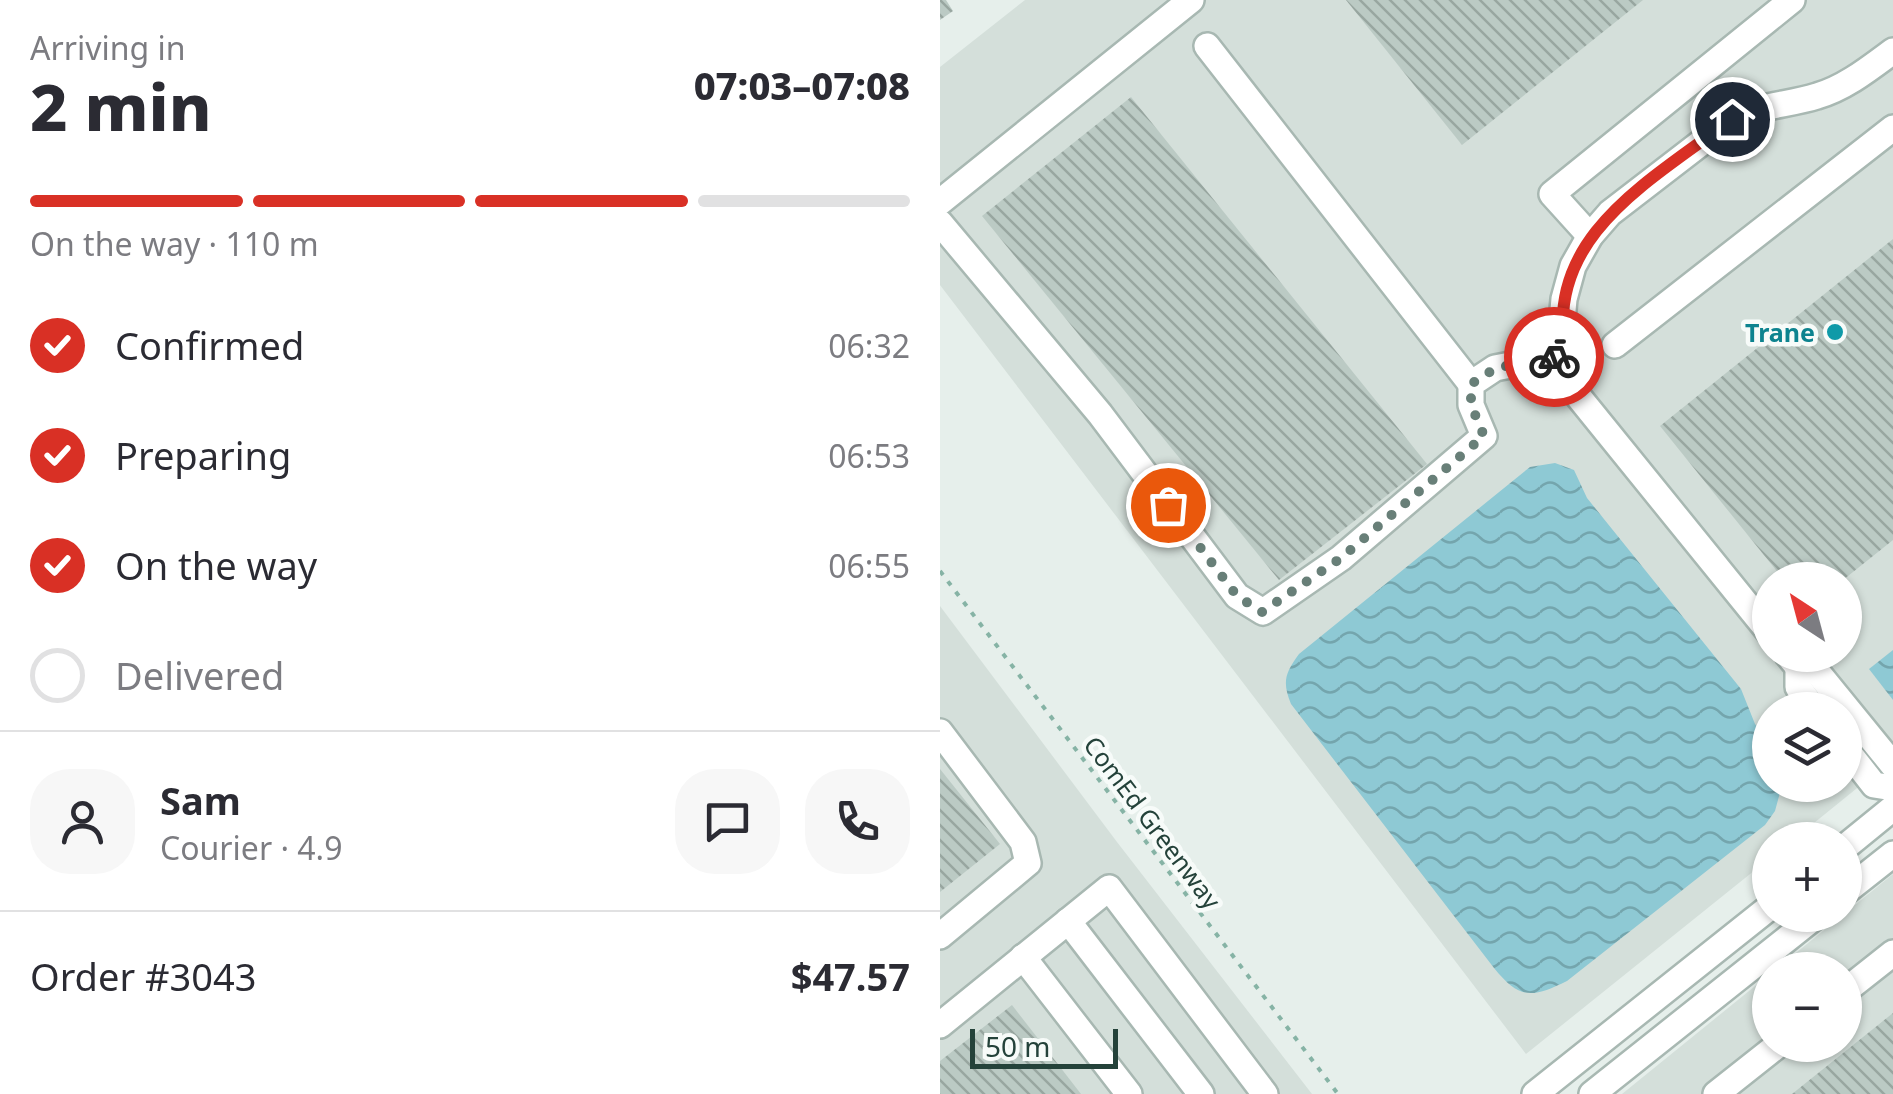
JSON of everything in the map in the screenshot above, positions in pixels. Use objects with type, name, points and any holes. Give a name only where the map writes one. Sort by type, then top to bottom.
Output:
[{"type":"street","points":[[940,202],[1191,0]]},
{"type":"street","points":[[1590,236],[1552,194],[1792,0]]},
{"type":"street","points":[[940,223],[1100,414],[1237,596],[1262,612],[1341,558],[1484,436],[1471,405],[1471,384],[1208,46]]},
{"type":"street","points":[[1752,612],[1578,396],[1561,332],[1564,299],[1573,266],[1590,236],[1610,213],[1732,119],[1754,108],[1818,96],[1843,85],[1893,50]]},
{"type":"street","points":[[1615,345],[1893,128]]},
{"type":"street","points":[[1471,384],[1496,368],[1566,354]]},
{"type":"street","points":[[1816,672],[1893,765]]},
{"type":"street","points":[[940,732],[1022,842],[1028,863],[940,936]]},
{"type":"street","points":[[1862,770],[1874,785],[1893,788]]},
{"type":"street","points":[[1862,833],[1893,808]]},
{"type":"street","points":[[1862,879],[1893,854]]},
{"type":"street","points":[[940,1024],[1110,888],[1265,1094]]},
{"type":"street","points":[[1535,1094],[1752,920]]},
{"type":"street","points":[[1068,921],[1201,1094]]},
{"type":"street","points":[[1598,1092],[1796,932]]},
{"type":"street","points":[[1862,978],[1893,953]]},
{"type":"street","points":[[1023,958],[1129,1094]]},
{"type":"street","points":[[1716,1094],[1756,1062]]},
{"type":"path","name":"ComEd Greenway","points":[[940,571],[1338,1094]]},
{"type":"shaded area","points":[[1025,0],[1893,0],[1893,759],[1862,784],[1862,692],[1752,692],[1752,802],[1840,802],[1815,822],[1752,822],[1752,872],[1526,1054],[940,285],[940,67]]},
{"type":"shaded area","points":[[940,606],[1117,842],[1312,1094],[940,1094]]},
{"type":"shaded area","points":[[1893,874],[1893,1094],[1622,1094],[1752,989],[1752,1062],[1862,1062],[1862,952],[1797,952],[1822,932],[1862,932],[1862,899]]},
{"type":"water","points":[[1555,463],[1574,470],[1587,498],[1741,689],[1752,716],[1752,802],[1777,802],[1767,822],[1752,822],[1752,835],[1567,981],[1535,993],[1519,991],[1494,968],[1291,704],[1286,690],[1288,672],[1299,654],[1530,467]]},
{"type":"water","points":[[1893,650],[1893,700],[1869,669]]},
{"type":"building","points":[[940,0],[946,0],[953,11],[940,20]]},
{"type":"building","points":[[1346,0],[1643,0],[1462,145]]},
{"type":"building","points":[[1131,97],[1427,464],[1279,580],[982,216]]},
{"type":"building","name":"Trane","points":[[1893,239],[1893,540],[1862,565],[1770,562],[1660,426]]},
{"type":"building","points":[[940,769],[1000,844],[940,892]]},
{"type":"building","points":[[1012,1005],[1081,1094],[940,1094],[940,1061]]},
{"type":"building","points":[[1893,1013],[1893,1094],[1792,1094],[1832,1062],[1862,1062],[1862,1038]]},
{"type":"way so far","points":[[1168,505],[1237,596],[1262,612],[1341,558],[1484,436],[1471,405],[1471,384],[1496,368],[1554,357]]},
{"type":"place","name":"Trane","points":[[1835,332]]},
{"type":"route","points":[[1554,357],[1566,354],[1561,332],[1564,299],[1573,266],[1590,236],[1610,213],[1732,119]]}]
